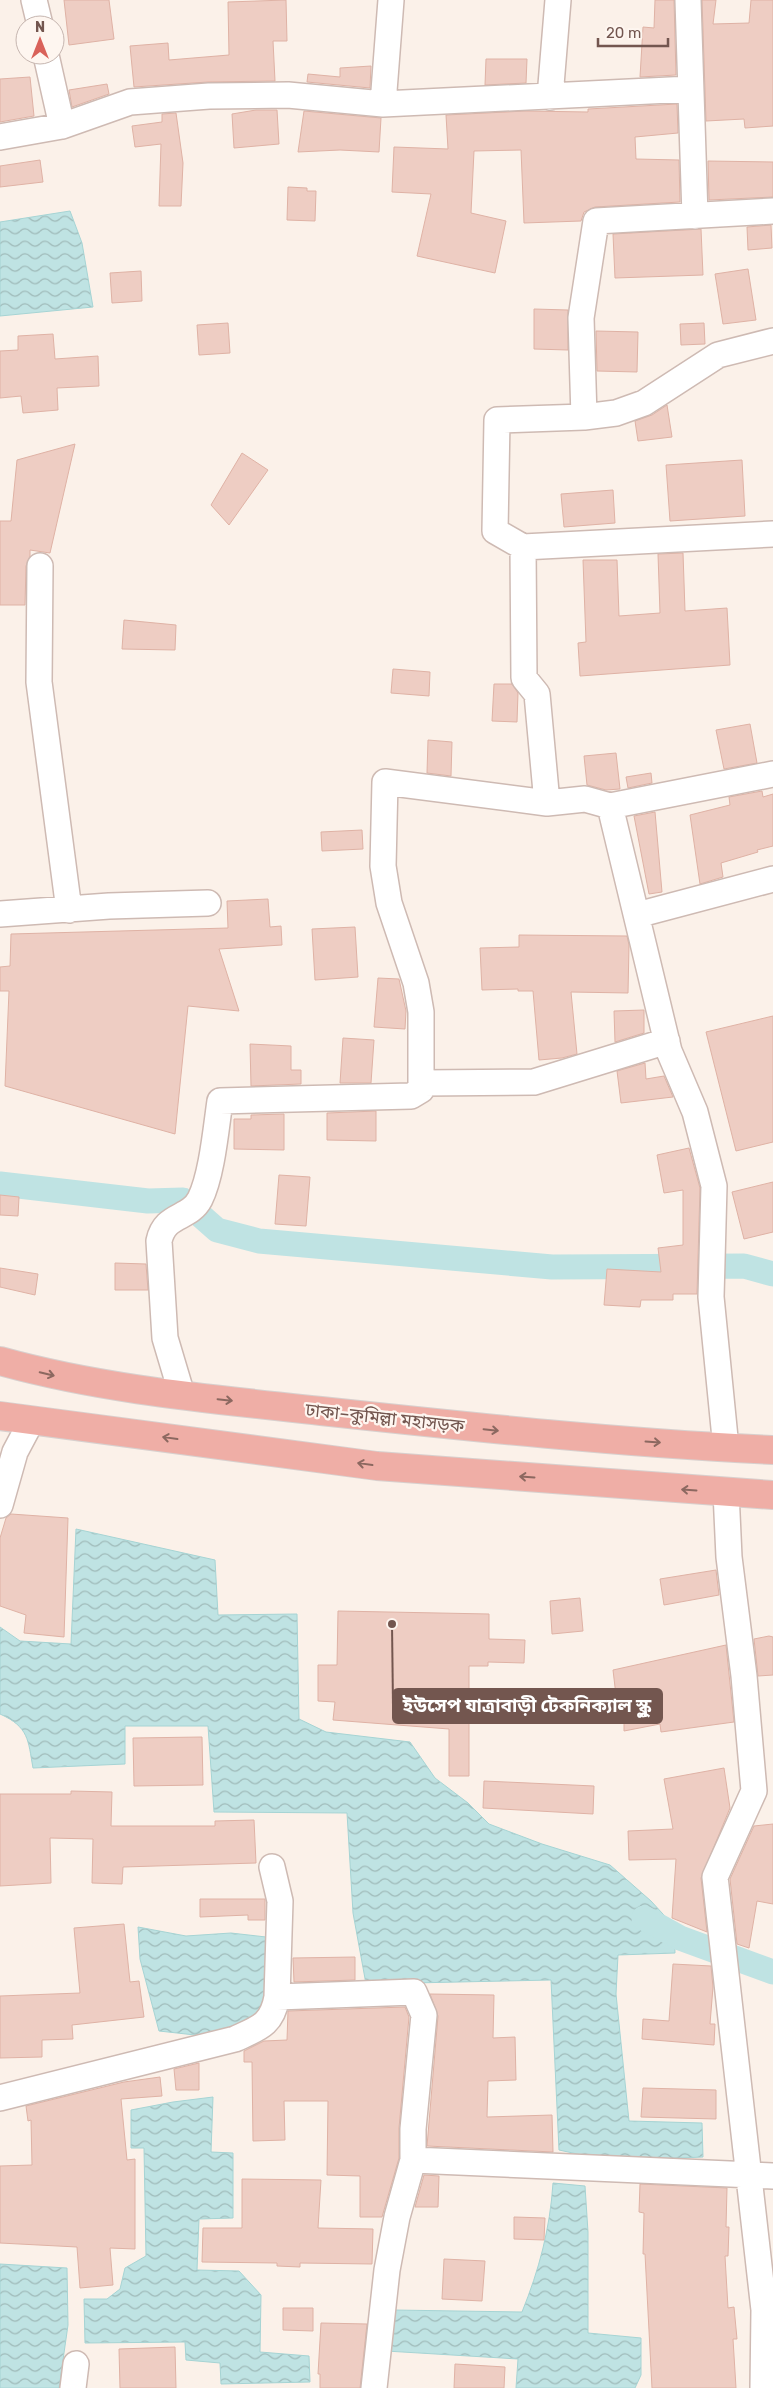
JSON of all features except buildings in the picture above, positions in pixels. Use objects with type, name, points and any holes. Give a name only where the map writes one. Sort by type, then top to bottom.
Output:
[{"type":"highway","name":"ঢাকা–কুমিল্লা মহাসড়ক","points":[[0,1361],[50,1375],[182,1395],[513,1432],[773,1450]]},
{"type":"highway","points":[[0,1416],[376,1466],[773,1495]]},
{"type":"street","points":[[34,0],[38,15]]},
{"type":"street","points":[[383,104],[391,0]]},
{"type":"street","points":[[550,97],[558,0]]},
{"type":"street","points":[[688,0],[695,216]]},
{"type":"street","points":[[48,65],[62,126]]},
{"type":"street","points":[[0,137],[62,126],[130,102],[209,96],[288,95],[383,104],[690,89]]},
{"type":"street","points":[[584,417],[581,318],[596,221],[773,211]]},
{"type":"street","points":[[773,340],[718,355],[644,403],[616,413],[584,417],[498,420],[495,532],[523,547],[773,534]]},
{"type":"street","points":[[523,547],[524,678],[537,694],[547,803]]},
{"type":"street","points":[[40,566],[39,682],[69,910]]},
{"type":"street","points":[[182,1395],[165,1338],[159,1241],[162,1229],[166,1224],[180,1216],[200,1200],[208,1172],[220,1101],[411,1096],[421,1090],[423,1084],[421,1012],[416,983],[389,903],[383,866],[385,782],[547,803],[586,798],[610,806],[773,774]]},
{"type":"street","points":[[610,806],[667,1041],[695,1112],[714,1186],[711,1297],[726,1448]]},
{"type":"street","points":[[637,915],[773,879]]},
{"type":"street","points":[[0,914],[109,906],[208,903]]},
{"type":"street","points":[[423,1084],[534,1082],[667,1041]]},
{"type":"street","points":[[0,1504],[15,1452],[32,1420]]},
{"type":"street","points":[[726,1492],[729,1557],[744,1676],[754,1791],[715,1877],[730,2010],[761,2175],[768,2310],[764,2388]]},
{"type":"street","points":[[0,2098],[235,2039],[263,2026],[274,2012],[277,1997],[280,1901],[272,1867]]},
{"type":"street","points":[[277,1997],[414,1992],[424,2015],[413,2129],[414,2160],[397,2217],[387,2270],[374,2388]]},
{"type":"street","points":[[414,2160],[761,2175]]},
{"type":"water","points":[[70,211],[82,243],[93,307],[0,316],[0,222]]},
{"type":"water","points":[[76,1529],[215,1560],[218,1615],[297,1614],[299,1719],[326,1732],[410,1742],[435,1778],[468,1803],[489,1824],[542,1844],[610,1865],[651,1901],[674,1926],[675,1953],[618,1955],[616,1994],[629,2121],[702,2123],[703,2157],[609,2161],[559,2150],[551,1980],[366,1984],[353,1913],[347,1813],[214,1812],[208,1726],[125,1726],[125,1764],[33,1768],[26,1735],[17,1724],[0,1714],[0,1627],[20,1641],[71,1644]]},
{"type":"water","points":[[138,1927],[186,1936],[231,1933],[266,1937],[268,1975],[264,2014],[246,2028],[195,2035],[159,2031],[140,1959]]},
{"type":"water","points":[[213,2097],[211,2152],[233,2153],[233,2218],[199,2219],[197,2270],[239,2271],[261,2295],[260,2352],[309,2356],[310,2382],[221,2384],[220,2363],[186,2360],[185,2342],[85,2343],[84,2299],[107,2299],[120,2289],[125,2268],[146,2256],[144,2148],[131,2148],[131,2110]]},
{"type":"water","points":[[553,2183],[585,2186],[588,2232],[588,2333],[641,2338],[641,2375],[635,2388],[516,2388],[518,2359],[386,2351],[394,2310],[522,2312],[534,2281],[543,2249],[552,2200]]},
{"type":"water","points":[[0,2264],[67,2268],[68,2325],[59,2388],[0,2388]]},
{"type":"waterway","points":[[0,1184],[148,1201],[183,1200],[217,1230],[259,1241],[552,1267],[744,1266],[773,1274]]},
{"type":"waterway","points":[[644,1918],[680,1938],[773,1972]]},
{"type":"place","name":"ইউসেপ যাত্রাবাড়ী টেকনিক্যাল স্কুল","points":[[392,1624]]}]
